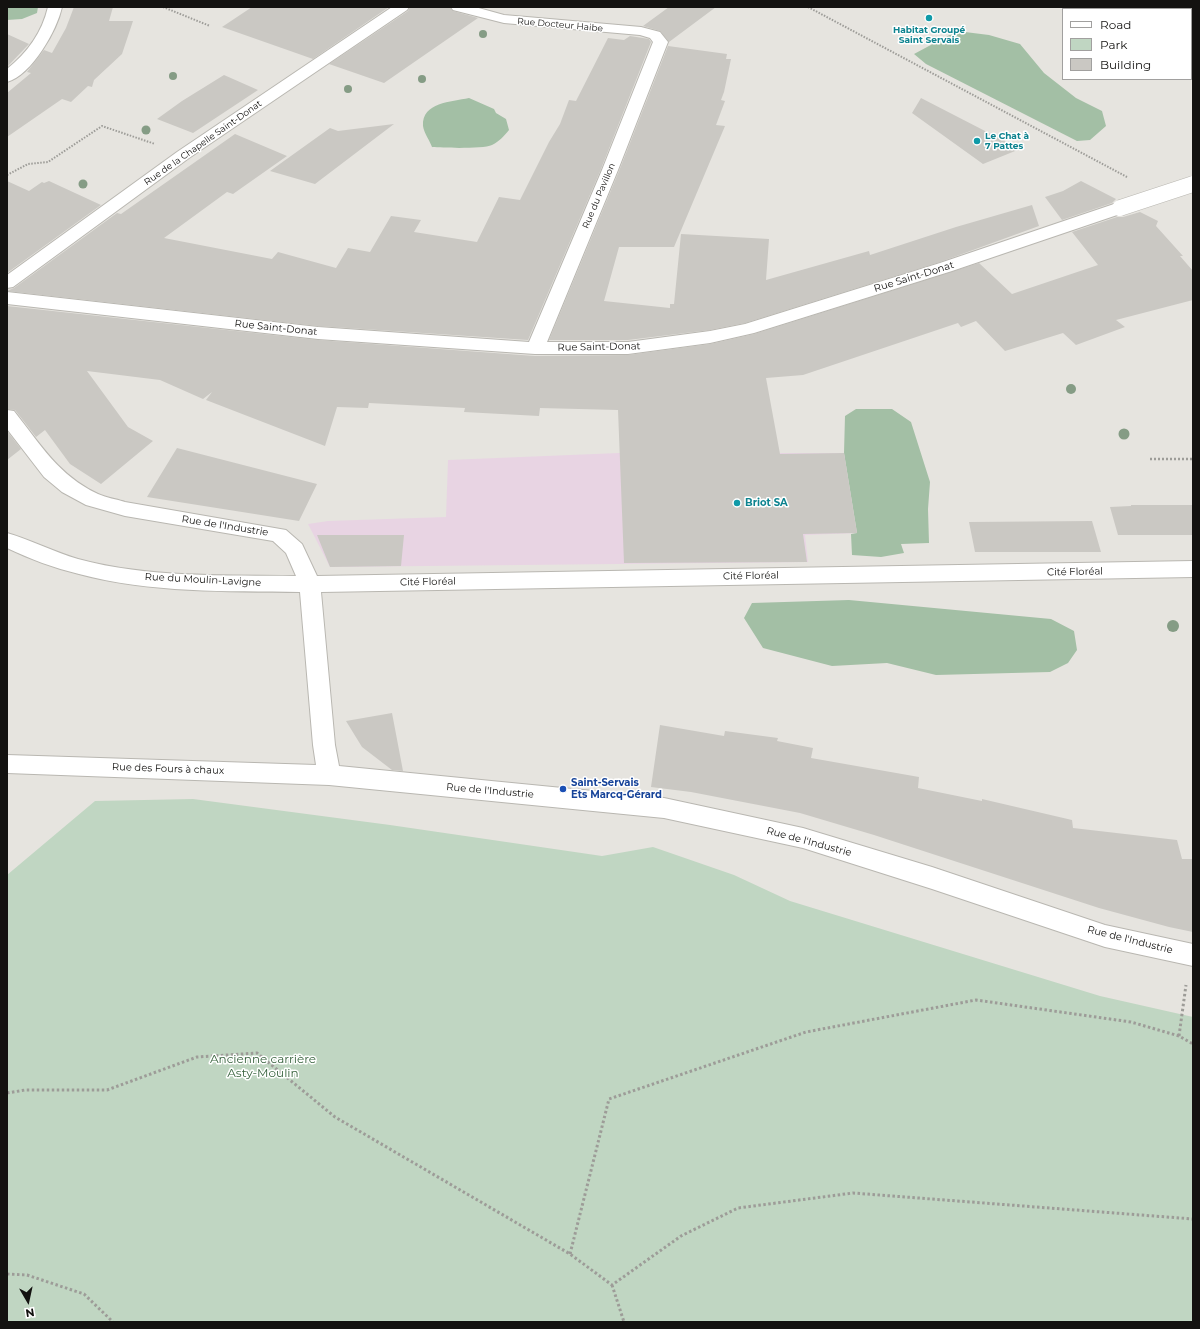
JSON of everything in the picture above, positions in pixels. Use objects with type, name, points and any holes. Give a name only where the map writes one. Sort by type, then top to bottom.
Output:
[{"type":"street","points":[[7,77],[20,66],[42,40],[52,19],[55,7]]},
{"type":"street","name":"Rue de la Chapelle Saint-Donat","points":[[7,283],[183,155],[402,7]]},
{"type":"street","name":"Rue Docteur Haibe","points":[[458,7],[504,19],[641,31],[655,35],[661,42]]},
{"type":"street","name":"Rue du Pavillon","points":[[535,348],[610,170],[661,42]]},
{"type":"street","name":"Rue Saint-Donat","points":[[7,298],[318,333],[535,348],[628,348],[710,337],[748,329],[946,267],[1193,184]]},
{"type":"street","name":"Rue de l'Industrie","points":[[7,416],[51,472],[69,487],[93,500],[125,509],[279,535],[295,549],[310,584],[324,745],[329,775],[664,808],[804,838],[932,878],[1105,936],[1193,955]]},
{"type":"street","name":"Rue du Moulin-Lavigne","points":[[7,540],[27,550],[105,572],[158,580],[206,583],[310,584]]},
{"type":"street","name":"Cité Floréal","points":[[310,584],[1193,569]]},
{"type":"street","name":"Rue des Fours à chaux","points":[[7,764],[329,775]]},
{"type":"path","points":[[163,7],[210,26]]},
{"type":"path","points":[[808,7],[1128,177]]},
{"type":"path","points":[[7,175],[28,164],[48,162],[102,126],[183,155]]},
{"type":"path","points":[[1150,459],[1193,459]]},
{"type":"path","points":[[570,1254],[609,1099],[806,1032],[976,1000],[1132,1022],[1179,1036],[1193,1044]]},
{"type":"path","points":[[1179,1036],[1182,1008]]},
{"type":"path","points":[[7,1093],[25,1090],[107,1090],[197,1057],[257,1053],[335,1117],[570,1254],[612,1285],[624,1322]]},
{"type":"path","points":[[612,1285],[681,1236],[738,1208],[853,1193],[1193,1219]]},
{"type":"path","points":[[7,1274],[27,1275],[84,1294],[113,1322]]},
{"type":"shaded area","points":[[619,453],[844,453],[857,533],[805,535],[808,562],[330,567],[308,524],[328,521],[446,517],[448,460]]},
{"type":"green space","points":[[7,7],[38,7],[37,13],[22,19],[7,20]]},
{"type":"green space","points":[[957,31],[989,35],[1020,44],[1044,73],[1076,98],[1102,111],[1106,126],[1090,140],[1077,141],[926,64],[914,54]]},
{"type":"green space","points":[[469,98],[494,109],[496,113],[506,119],[509,130],[492,145],[463,148],[432,147],[423,126],[424,118],[427,112],[439,104]]},
{"type":"green space","points":[[856,409],[892,409],[911,422],[930,482],[928,509],[929,543],[901,544],[904,553],[881,557],[852,555],[851,534],[857,533],[844,453],[845,416]]},
{"type":"green space","points":[[849,600],[1051,619],[1074,631],[1077,650],[1068,663],[1050,672],[936,675],[887,663],[832,666],[763,648],[744,618],[752,603]]},
{"type":"green space","name":"Ancienne carrière Asty-Moulin","points":[[193,799],[390,825],[602,856],[653,847],[734,875],[790,901],[1100,996],[1193,1017],[1193,1322],[7,1322],[7,875],[95,801]]},
{"type":"building","points":[[74,7],[113,7],[109,21],[133,21],[122,54],[94,80],[92,87],[88,86],[71,102],[62,99],[7,137],[7,93],[31,73],[27,72],[44,50],[52,53],[66,28]]},
{"type":"building","points":[[252,7],[389,7],[313,59],[222,27]]},
{"type":"building","points":[[410,7],[450,7],[453,11],[478,18],[384,83],[329,64],[408,11]]},
{"type":"building","points":[[669,7],[716,7],[669,42],[660,31],[643,26]]},
{"type":"building","points":[[7,34],[29,44],[7,67]]},
{"type":"building","points":[[630,36],[649,39],[651,42],[601,169],[528,340],[318,326],[7,291],[14,288],[117,213],[121,214],[235,134],[287,156],[233,194],[227,192],[164,238],[272,259],[278,252],[336,268],[348,248],[370,252],[391,216],[421,220],[414,232],[477,242],[499,197],[520,200],[549,142],[560,124],[569,100],[576,101],[608,38],[624,40]]},
{"type":"building","points":[[668,46],[727,54],[726,59],[731,59],[721,100],[725,101],[716,125],[725,126],[674,247],[619,247],[604,301],[670,308],[670,304],[674,304],[681,234],[769,239],[766,280],[869,251],[870,255],[956,227],[1032,205],[1039,226],[940,262],[745,323],[710,330],[628,340],[549,340],[619,171]]},
{"type":"building","points":[[224,75],[258,90],[193,133],[157,119],[182,101]]},
{"type":"building","name":"Le Chat à 7 Pattes","points":[[921,98],[1020,149],[983,164],[912,113]]},
{"type":"building","points":[[394,124],[315,184],[270,171],[330,128],[338,131]]},
{"type":"building","points":[[7,181],[29,191],[42,182],[44,183],[49,181],[101,205],[7,273]]},
{"type":"building","points":[[1081,181],[1116,199],[1112,203],[1062,220],[1045,197],[1063,191]]},
{"type":"building","points":[[1140,212],[1158,221],[1156,226],[1183,256],[1180,256],[1193,271],[1193,300],[1116,320],[1125,327],[1076,345],[1063,333],[1005,351],[976,321],[961,327],[958,323],[803,375],[766,378],[780,454],[844,453],[857,533],[803,534],[807,562],[624,563],[618,410],[540,408],[539,416],[464,412],[465,408],[369,403],[368,408],[337,407],[325,446],[206,400],[212,392],[203,399],[160,380],[87,371],[128,427],[153,441],[101,484],[70,464],[45,430],[36,437],[15,410],[7,409],[7,306],[318,340],[535,356],[628,355],[710,344],[754,334],[979,263],[1012,294],[1098,265],[1072,232],[1117,217],[1123,217]]},
{"type":"building","points":[[7,431],[21,449],[7,460]]},
{"type":"building","points":[[177,448],[317,484],[299,521],[147,497]]},
{"type":"building","points":[[1131,505],[1193,505],[1193,535],[1118,535],[1110,507]]},
{"type":"building","points":[[1092,521],[1101,552],[975,552],[969,522]]},
{"type":"building","points":[[317,535],[404,535],[401,566],[330,567]]},
{"type":"building","points":[[392,713],[403,771],[392,770],[362,747],[346,721]]},
{"type":"building","points":[[660,725],[724,736],[725,731],[778,738],[777,741],[813,748],[811,758],[919,777],[918,788],[982,801],[982,799],[1072,820],[1073,828],[1177,840],[1182,859],[1193,859],[1193,932],[1099,908],[874,835],[800,813],[691,792],[651,787]]},
{"type":"place","name":"Habitat Groupé Saint Servais","points":[[929,18]]},
{"type":"place","name":"Le Chat à 7 Pattes","points":[[977,141]]},
{"type":"place","name":"Briot SA","points":[[737,503]]},
{"type":"place","name":"Saint-Servais Ets Marcq-Gérard","points":[[563,789]]}]
